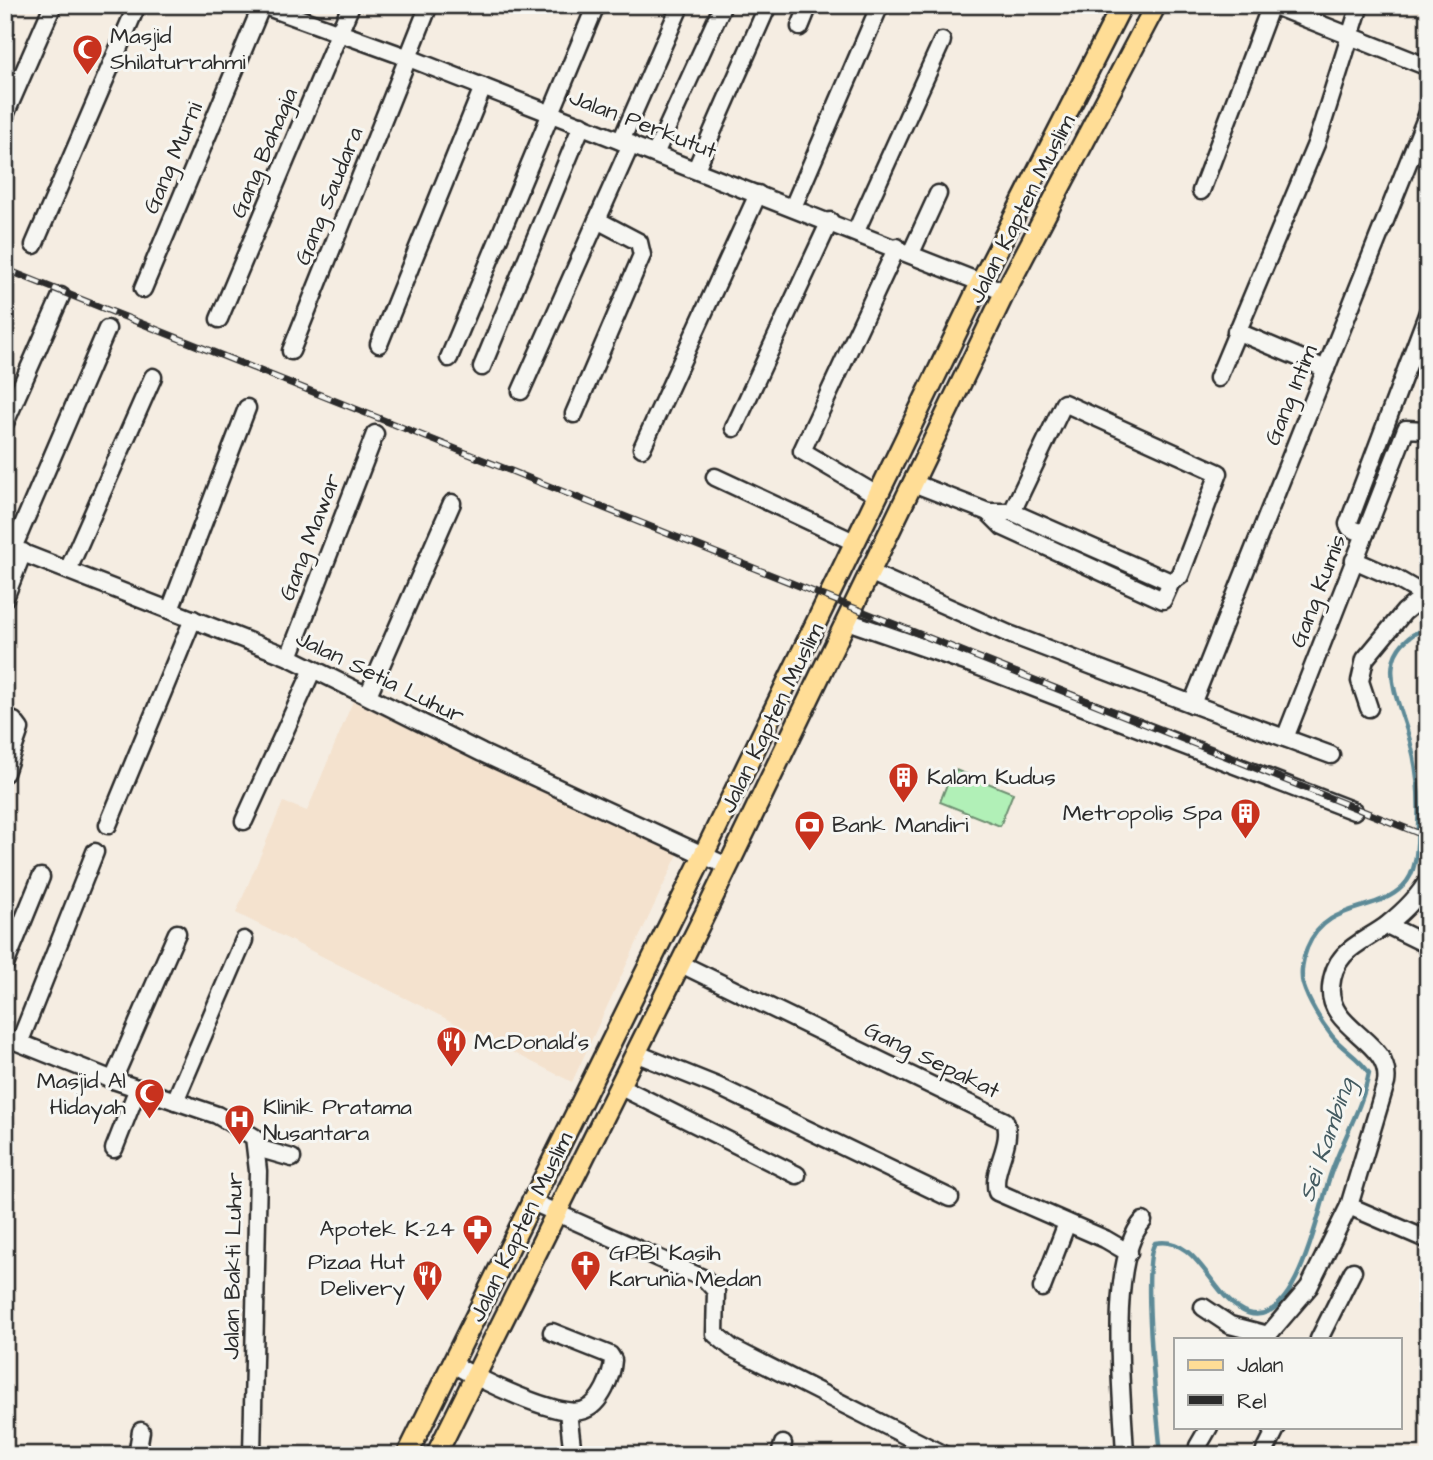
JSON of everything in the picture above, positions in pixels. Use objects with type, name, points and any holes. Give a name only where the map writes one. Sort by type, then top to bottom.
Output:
[{"type":"main road","name":"Jalan Kapten Muslim","points":[[436,1455],[847,621],[1005,292],[1156,5]]},
{"type":"main road","name":"Jalan Kapten Muslim","points":[[407,1455],[1115,11]]},
{"type":"street","points":[[5,115],[53,5]]},
{"type":"street","points":[[34,245],[137,5]]},
{"type":"street","name":"Jalan Perkutut","points":[[262,5],[308,12],[339,35],[409,58],[982,280],[1005,292]]},
{"type":"street","name":"Gang Murni","points":[[143,289],[262,5]]},
{"type":"street","name":"Gang Bahagia","points":[[219,319],[351,5]]},
{"type":"street","name":"Gang Saudara","points":[[291,351],[429,5]]},
{"type":"street","points":[[449,358],[596,5]]},
{"type":"street","points":[[656,154],[723,5]]},
{"type":"street","points":[[696,169],[768,5]]},
{"type":"street","points":[[800,27],[808,5]]},
{"type":"street","points":[[793,207],[880,5]]},
{"type":"street","points":[[1202,191],[1271,5],[1428,67]]},
{"type":"street","points":[[1218,378],[1236,331],[1292,207],[1316,144],[1360,5]]},
{"type":"street","points":[[521,391],[597,220],[678,10]]},
{"type":"street","points":[[856,231],[942,41]]},
{"type":"street","points":[[379,344],[483,87]]},
{"type":"street","name":"Gang Intim","points":[[1194,698],[1428,113]]},
{"type":"street","points":[[482,367],[582,125]]},
{"type":"street","points":[[642,448],[758,194]]},
{"type":"street","points":[[877,495],[802,451],[904,250],[938,194]]},
{"type":"street","points":[[574,414],[642,255],[639,242],[597,220]]},
{"type":"street","points":[[734,428],[830,221]]},
{"type":"street","points":[[5,423],[61,296]]},
{"type":"street","name":"Gang Kumis","points":[[1285,738],[1365,534],[1350,528],[1348,524],[1428,313]]},
{"type":"street","points":[[5,598],[14,549],[107,329]]},
{"type":"street","points":[[1236,331],[1326,369]]},
{"type":"street","points":[[68,570],[153,377]]},
{"type":"street","points":[[988,512],[1003,527],[1163,600],[1171,582],[1180,576],[1219,473],[1067,403],[1058,410],[1012,512]]},
{"type":"street","points":[[170,610],[247,408]]},
{"type":"street","points":[[1365,534],[1406,429],[1425,430],[1428,425]]},
{"type":"street","name":"Gang Mawar","points":[[289,657],[375,434]]},
{"type":"street","points":[[715,477],[854,542]]},
{"type":"street","points":[[913,483],[988,512],[1012,512],[1171,582]]},
{"type":"street","points":[[368,695],[452,503]]},
{"type":"street","points":[[1051,549],[1059,533]]},
{"type":"street","name":"Jalan Setia Luhur","points":[[14,549],[289,657],[482,753],[727,866]]},
{"type":"street","points":[[1098,571],[1106,553]]},
{"type":"street","points":[[1354,560],[1395,578],[1428,599]]},
{"type":"street","points":[[1129,585],[1138,567]]},
{"type":"street","points":[[869,572],[1009,634],[1194,698],[1331,755]]},
{"type":"street","points":[[1369,708],[1360,681],[1365,659],[1404,612],[1415,603],[1428,599]]},
{"type":"street","points":[[108,825],[193,619]]},
{"type":"street","points":[[847,621],[976,666],[1354,811]]},
{"type":"street","points":[[244,821],[313,669]]},
{"type":"street","points":[[5,718],[14,721],[20,729],[5,773]]},
{"type":"street","points":[[12,1039],[95,852]]},
{"type":"street","points":[[5,965],[41,877]]},
{"type":"street","points":[[1203,1307],[1230,1325],[1266,1337],[1309,1287],[1349,1206],[1388,1072],[1384,1060],[1335,1010],[1330,996],[1332,977],[1340,957],[1349,948],[1387,925],[1419,896],[1428,880]]},
{"type":"street","points":[[1387,925],[1428,945]]},
{"type":"street","points":[[113,1080],[177,933]]},
{"type":"street","points":[[175,1101],[244,940]]},
{"type":"street","name":"Gang Sepakat","points":[[679,963],[1005,1121],[1007,1134],[997,1172],[997,1192],[1129,1253]]},
{"type":"street","name":"Jalan Bakti Luhur","points":[[12,1039],[113,1080],[217,1115],[245,1129],[254,1137],[257,1148],[252,1455]]},
{"type":"street","points":[[635,1053],[717,1086],[950,1198]]},
{"type":"street","points":[[619,1086],[797,1175]]},
{"type":"street","points":[[114,1149],[138,1088]]},
{"type":"street","points":[[257,1148],[292,1158]]},
{"type":"street","points":[[530,1201],[705,1279],[716,1291],[715,1334],[732,1348],[944,1455]]},
{"type":"street","points":[[1349,1206],[1428,1240]]},
{"type":"street","points":[[1125,1455],[1119,1296],[1137,1228],[1143,1221]]},
{"type":"street","points":[[1042,1288],[1067,1223]]},
{"type":"street","points":[[1320,1338],[1353,1271]]},
{"type":"street","points":[[451,1363],[474,1377],[568,1412],[583,1411],[599,1399],[613,1360],[610,1355],[552,1332]]},
{"type":"street","points":[[568,1412],[573,1455]]},
{"type":"street","points":[[1203,1455],[1198,1446],[1208,1428]]},
{"type":"street","points":[[1263,1455],[1276,1428]]},
{"type":"street","points":[[138,1455],[141,1431]]},
{"type":"shaded area","points":[[353,701],[678,854],[572,1082],[236,913],[283,802],[307,811]]},
{"type":"green space","points":[[953,769],[1013,793],[1000,826],[940,802]]},
{"type":"waterway","name":"Sei Kambing","points":[[1161,1455],[1149,1280],[1155,1243],[1170,1243],[1183,1248],[1224,1296],[1248,1313],[1265,1313],[1281,1302],[1304,1260],[1331,1173],[1362,1099],[1369,1073],[1361,1062],[1336,1041],[1319,1018],[1303,984],[1302,966],[1307,948],[1327,922],[1392,895],[1412,873],[1416,858],[1418,783],[1413,752],[1392,677],[1393,662],[1398,649],[1410,637],[1428,627]]},
{"type":"railway","points":[[5,269],[1428,837]]},
{"type":"place","name":"Masjid Shilaturrahmi","points":[[87,76]]},
{"type":"place","name":"Kalam Kudus","points":[[904,804]]},
{"type":"place","name":"Metropolis Spa","points":[[1245,840]]},
{"type":"place","name":"Bank Mandiri","points":[[809,852]]},
{"type":"place","name":"McDonald's","points":[[451,1069]]},
{"type":"place","name":"Masjid Al Hidayah","points":[[149,1121]]},
{"type":"place","name":"Klinik Pratama Nusantara","points":[[240,1147]]},
{"type":"place","name":"Apotek K-24","points":[[478,1256]]},
{"type":"place","name":"GPBI Kasih Karunia Medan","points":[[586,1293]]},
{"type":"place","name":"Pizaa Hut Delivery","points":[[428,1302]]}]
